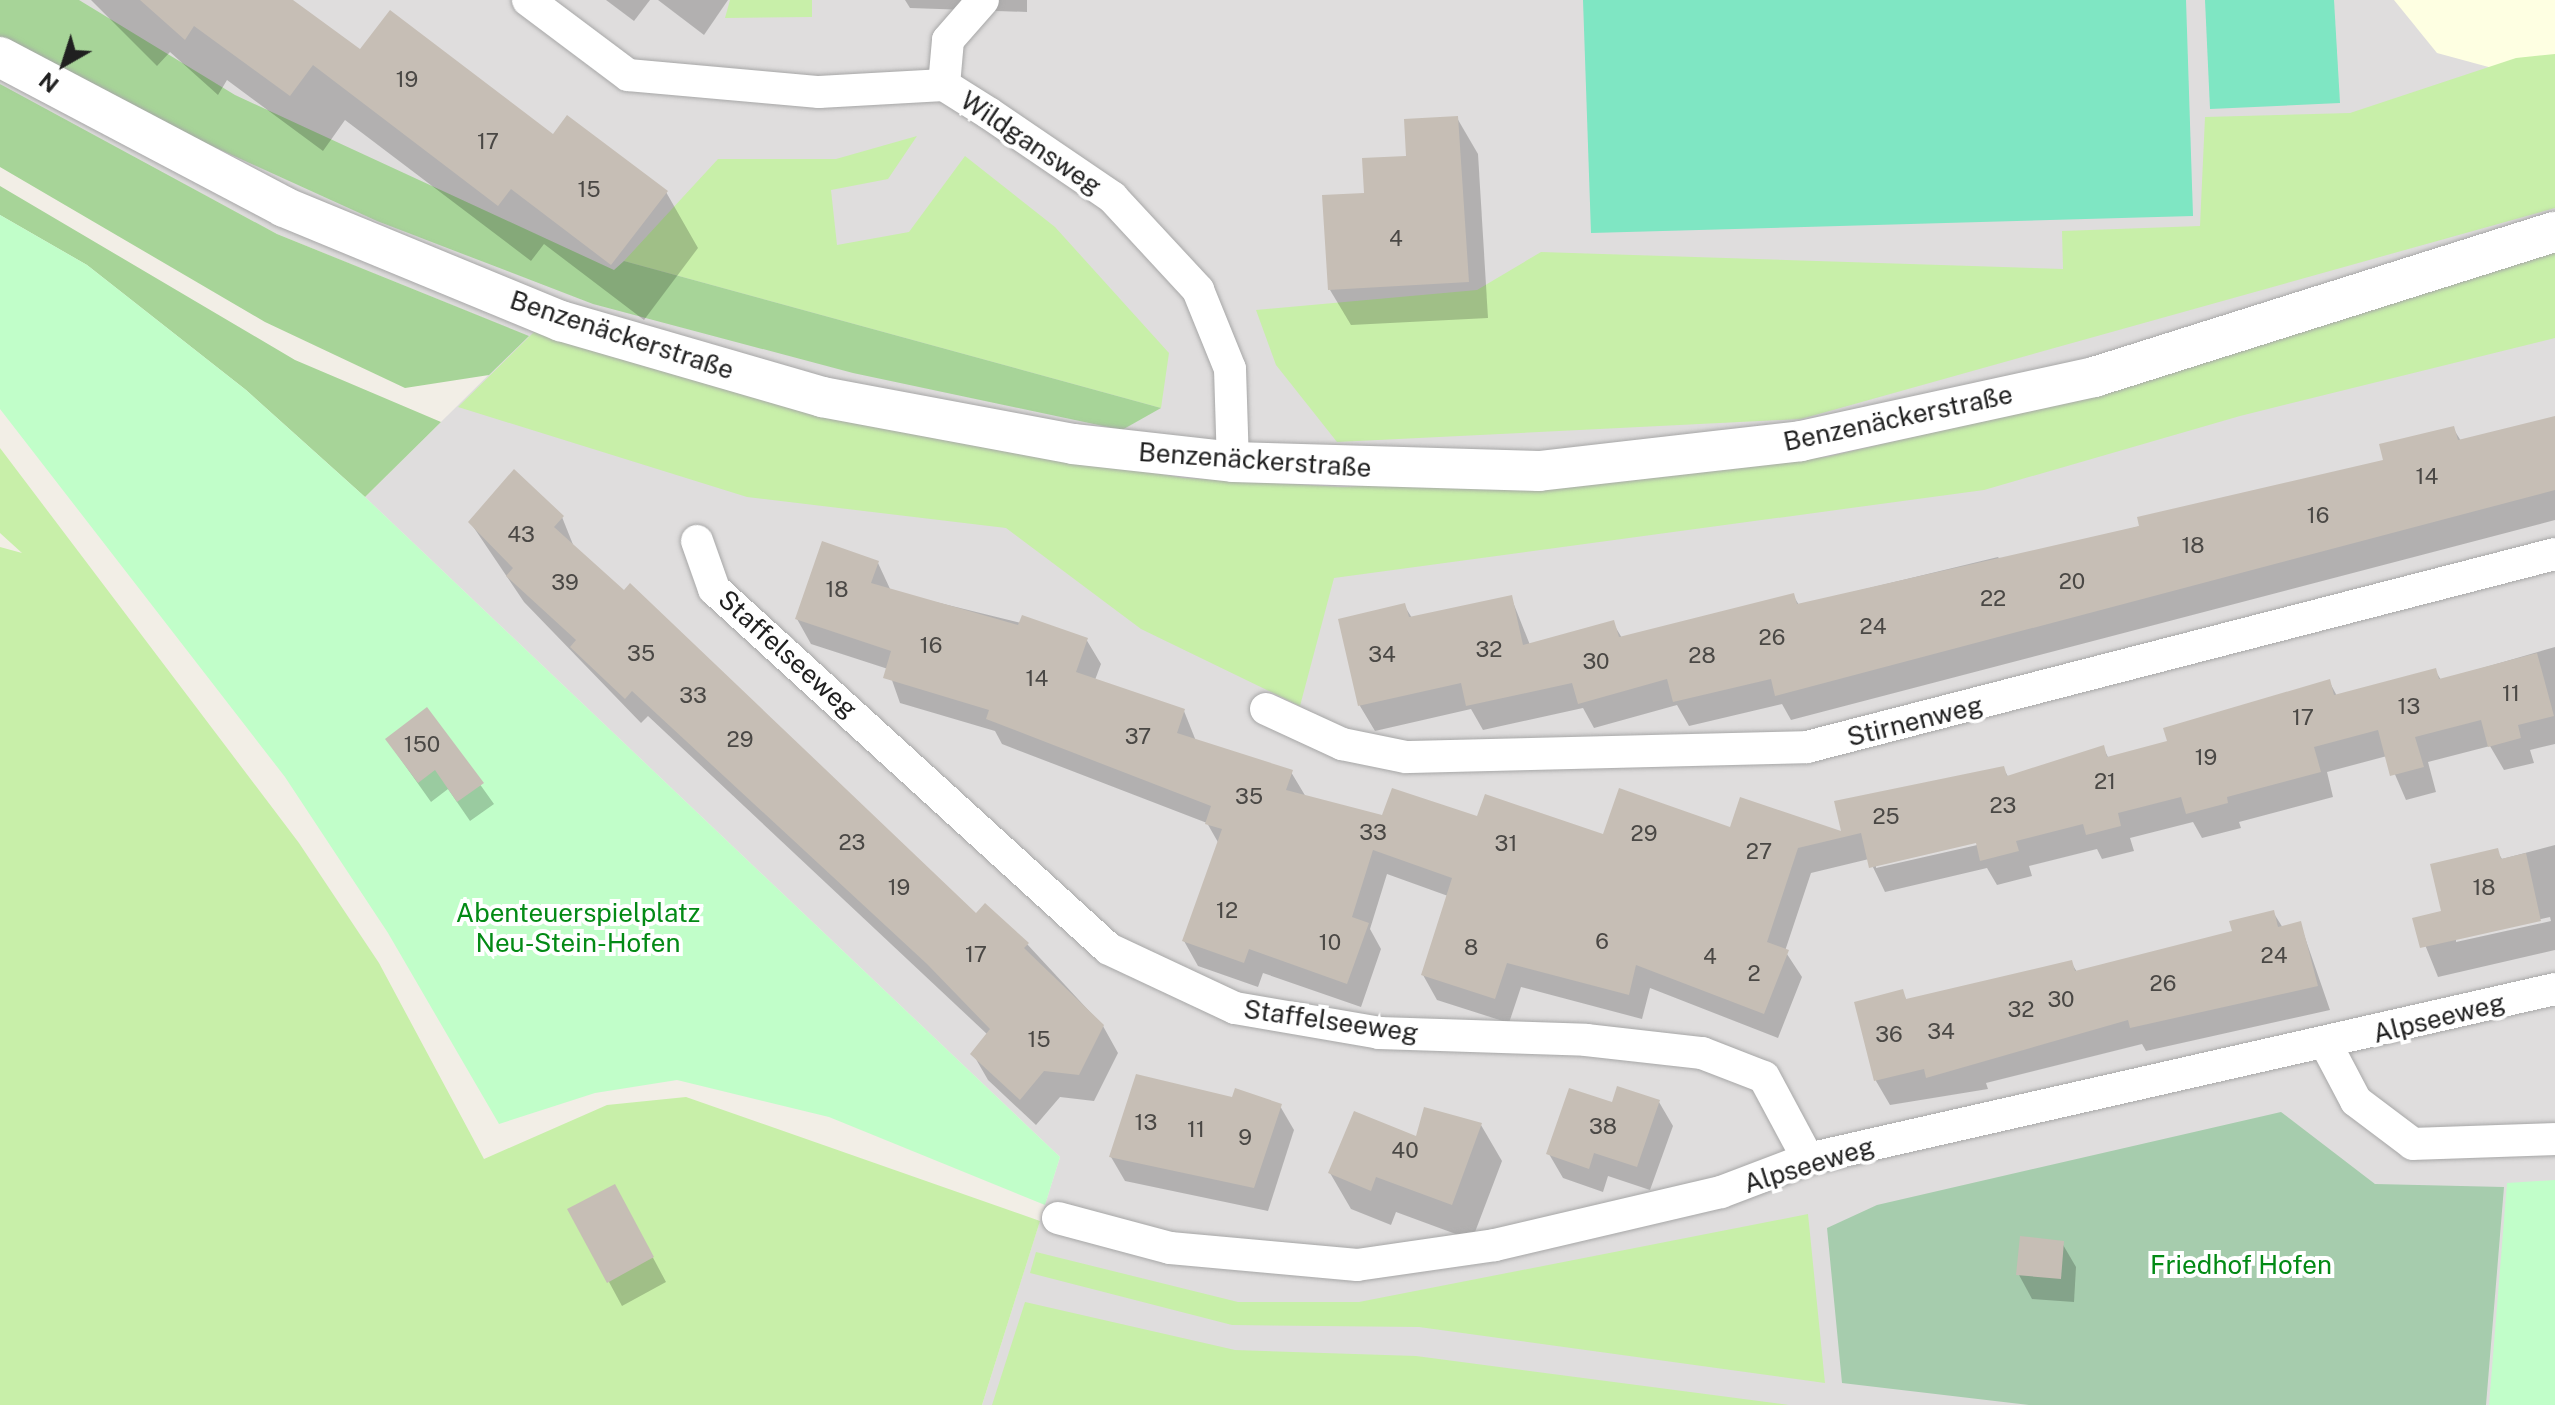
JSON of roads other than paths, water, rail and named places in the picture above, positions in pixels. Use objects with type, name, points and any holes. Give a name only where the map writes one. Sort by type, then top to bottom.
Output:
[{"type":"street","name":"Wildgansweg","points":[[528,0],[628,75],[819,92],[944,85],[1112,197],[1198,290],[1230,369],[1233,462]]},
{"type":"street","points":[[944,85],[948,40],[983,0]]},
{"type":"street","name":"Benzenäckerstraße","points":[[0,57],[284,207],[561,321],[822,397],[1073,444],[1233,462],[1539,471],[1801,441],[2094,377],[2555,232]]},
{"type":"street","name":"Staffelseeweg","points":[[697,541],[714,589],[1109,949],[1235,1008],[1379,1033],[1702,1053],[1764,1077],[1808,1159]]},
{"type":"street","name":"Stirnenweg","points":[[1266,709],[1342,744],[1406,757],[1807,747],[2555,554]]},
{"type":"street","name":"Alpseeweg","points":[[1058,1218],[1170,1248],[1357,1265],[1510,1242],[1721,1192],[1808,1159],[2185,1071],[2327,1046],[2555,989]]},
{"type":"street","points":[[2327,1046],[2356,1101],[2413,1144],[2555,1139]]},
{"type":"park label","name":"Abenteuerspielplatz Neu-Stein-Hofen","points":[[578,928]]},
{"type":"park label","name":"Friedhof Hofen","points":[[2241,1265]]}]
